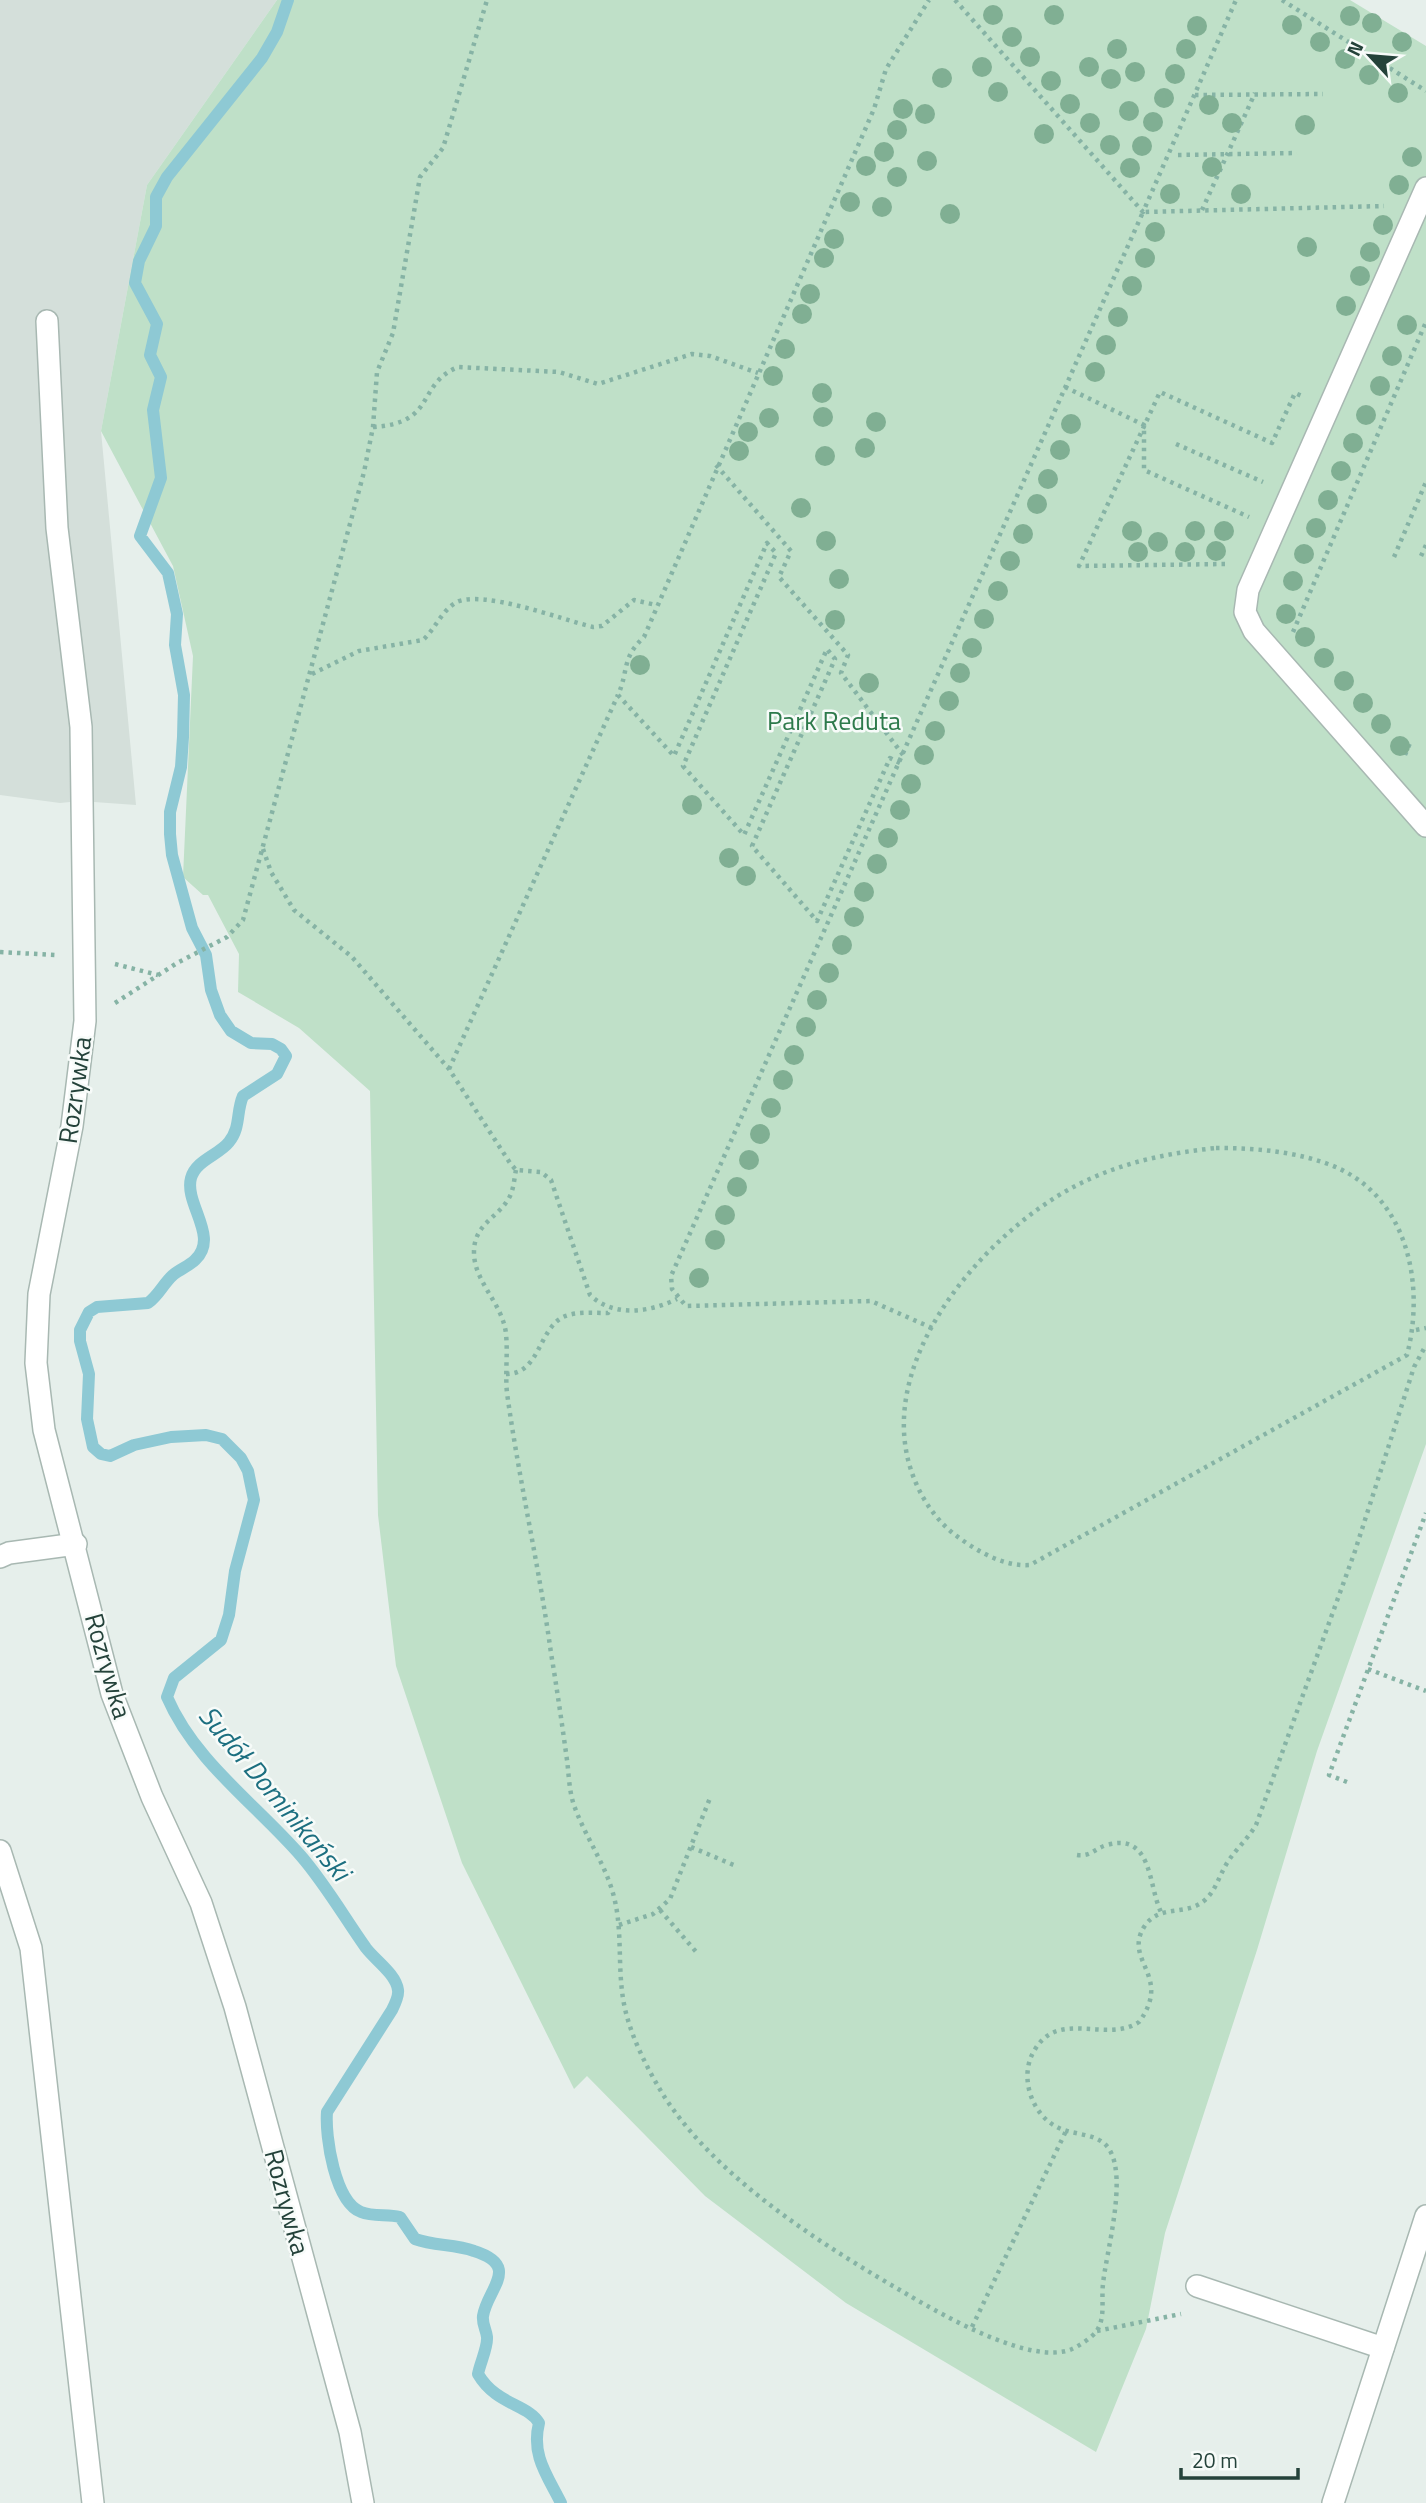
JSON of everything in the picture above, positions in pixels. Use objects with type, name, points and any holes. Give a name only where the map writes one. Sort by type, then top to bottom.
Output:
[{"type":"street","points":[[1422,198],[1248,590],[1245,611],[1254,631],[1426,826]]},
{"type":"street","name":"Rozrywka","points":[[47,321],[57,528],[81,727],[85,1021],[72,1126],[39,1294],[36,1363],[44,1430],[76,1544],[112,1694],[152,1797],[201,1903],[235,2007],[349,2432],[363,2503]]},
{"type":"street","points":[[0,1557],[9,1553],[76,1544]]},
{"type":"street","points":[[0,1851],[11,1918],[31,1948],[93,2503]]},
{"type":"street","points":[[1333,2503],[1426,2216]]},
{"type":"street","points":[[1197,2286],[1384,2348]]},
{"type":"path","points":[[85,1021],[177,963],[227,937],[243,920],[312,674],[373,427],[377,372],[393,333],[420,177],[443,148],[487,0]]},
{"type":"path","points":[[449,1069],[625,679],[623,668],[633,648],[644,637],[716,465],[874,109],[886,69],[929,0]]},
{"type":"path","points":[[955,0],[1143,212]]},
{"type":"path","points":[[932,1328],[871,1301],[686,1306],[672,1289],[671,1276],[1236,0]]},
{"type":"path","points":[[1282,0],[1426,91]]},
{"type":"path","points":[[1202,210],[1255,93]]},
{"type":"path","points":[[1195,95],[1323,94]]},
{"type":"path","points":[[1178,155],[1297,153]]},
{"type":"path","points":[[1143,212],[1422,198]]},
{"type":"path","points":[[1281,662],[1426,322]]},
{"type":"path","points":[[373,427],[404,423],[417,412],[446,372],[458,367],[559,372],[598,384],[691,354],[710,356],[758,373]]},
{"type":"path","points":[[1065,387],[1144,425]]},
{"type":"path","points":[[1260,565],[1079,566],[1160,392],[1272,443],[1295,393]]},
{"type":"path","points":[[1144,425],[1144,470],[1254,519],[1251,527]]},
{"type":"path","points":[[1176,444],[1270,485]]},
{"type":"path","points":[[716,465],[791,551],[779,577],[848,655],[841,673],[903,755]]},
{"type":"path","points":[[1394,557],[1426,482]]},
{"type":"path","points":[[618,695],[674,756],[767,543],[776,554]]},
{"type":"path","points":[[782,543],[683,766],[744,835],[827,649],[835,659]]},
{"type":"path","points":[[1421,556],[1426,545]]},
{"type":"path","points":[[312,674],[359,652],[423,640],[444,614],[467,598],[498,599],[593,627],[602,626],[634,600],[656,605]]},
{"type":"path","points":[[841,647],[752,846],[817,921],[890,758],[900,763]]},
{"type":"path","points":[[263,849],[271,872],[294,910],[352,957],[449,1069],[516,1170],[508,1199],[484,1222],[478,1233],[474,1258],[504,1321],[506,1374],[574,1806],[610,1882],[620,1925],[623,1993],[629,2023],[662,2092],[690,2131],[744,2181],[807,2231],[892,2286],[1015,2347],[1050,2355],[1075,2348],[1097,2331],[1183,2314]]},
{"type":"path","points":[[0,951],[83,957],[159,975]]},
{"type":"path","points":[[1419,1269],[1401,1224],[1385,1203],[1369,1187],[1331,1164],[1282,1152],[1243,1148],[1153,1156],[1090,1179],[1023,1220],[965,1277],[932,1328],[906,1394],[903,1427],[906,1456],[917,1488],[932,1511],[966,1543],[987,1555],[1023,1566],[1030,1565],[1407,1354],[1416,1330],[1420,1283]]},
{"type":"path","points":[[516,1170],[532,1169],[551,1180],[585,1288],[596,1301],[610,1309],[657,1309],[677,1298]]},
{"type":"path","points":[[506,1374],[526,1367],[553,1326],[563,1317],[608,1313],[610,1309]]},
{"type":"path","points":[[1416,1330],[1426,1328]]},
{"type":"path","points":[[1097,2331],[1103,2311],[1102,2284],[1115,2210],[1113,2158],[1102,2142],[1051,2124],[1034,2103],[1027,2077],[1031,2056],[1042,2040],[1065,2028],[1115,2032],[1129,2029],[1139,2022],[1148,2010],[1153,1985],[1138,1942],[1142,1929],[1161,1912],[1192,1908],[1204,1901],[1214,1889],[1229,1860],[1246,1842],[1256,1825],[1355,1551],[1414,1367],[1426,1345]]},
{"type":"path","points":[[1347,1782],[1329,1775],[1426,1513]]},
{"type":"path","points":[[1368,1670],[1426,1691]]},
{"type":"path","points":[[620,1925],[660,1910],[670,1899],[710,1798]]},
{"type":"path","points":[[1077,1855],[1089,1855],[1112,1844],[1129,1846],[1141,1852],[1148,1861],[1153,1895],[1161,1912]]},
{"type":"path","points":[[691,1847],[736,1866]]},
{"type":"path","points":[[660,1910],[698,1954]]},
{"type":"path","points":[[972,2327],[1066,2131]]},
{"type":"shaded area","points":[[0,0],[277,0],[147,185],[101,431],[136,805],[80,801],[60,803],[0,795]]},
{"type":"green space","name":"Park Reduta","points":[[277,0],[1350,0],[1426,46],[1426,1444],[1317,1751],[1257,1950],[1165,2233],[1146,2329],[1096,2452],[846,2303],[705,2196],[587,2076],[574,2089],[462,1863],[396,1666],[378,1515],[370,1091],[299,1028],[238,992],[239,954],[208,895],[203,895],[183,877],[193,656],[173,566],[101,431],[147,185]]},
{"type":"waterway","name":"Sudół Dominikański","points":[[288,0],[277,32],[262,58],[167,177],[156,197],[156,226],[139,261],[135,283],[157,324],[150,355],[161,377],[153,410],[161,478],[140,536],[168,573],[177,614],[175,645],[184,695],[181,767],[170,812],[172,855],[192,928],[206,955],[211,990],[220,1015],[231,1031],[251,1043],[272,1044],[286,1056],[277,1074],[243,1096],[233,1136],[220,1151],[203,1162],[191,1178],[192,1199],[203,1231],[202,1251],[195,1260],[173,1275],[148,1303],[97,1307],[89,1312],[80,1330],[80,1341],[89,1374],[87,1419],[93,1447],[101,1454],[110,1456],[134,1445],[171,1437],[206,1435],[222,1439],[241,1458],[248,1471],[254,1500],[235,1571],[229,1615],[221,1640],[174,1678],[167,1697],[193,1742],[301,1856],[366,1948],[396,1984],[398,1995],[392,2010],[327,2112],[330,2152],[338,2183],[344,2196],[361,2212],[400,2217],[415,2239],[467,2249],[488,2257],[496,2264],[498,2279],[483,2316],[487,2341],[478,2374],[494,2392],[527,2412],[539,2423],[539,2455],[561,2503]]}]
